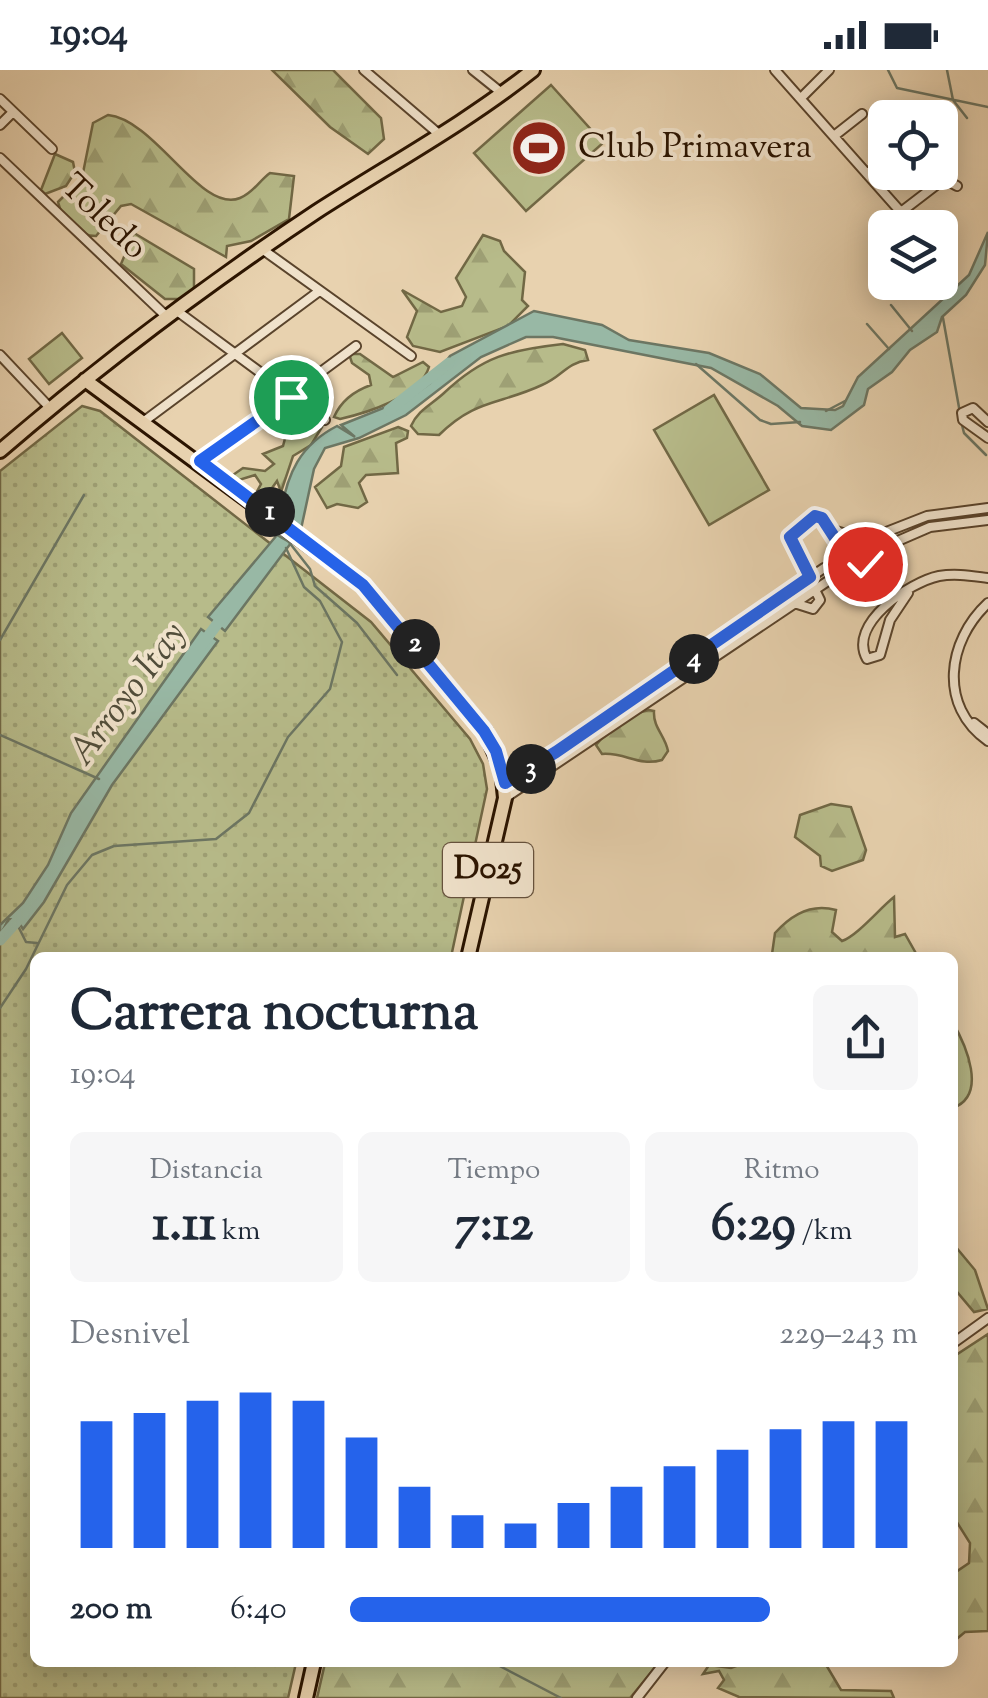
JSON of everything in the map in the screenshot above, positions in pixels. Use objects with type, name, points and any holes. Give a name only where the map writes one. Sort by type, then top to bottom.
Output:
[{"type":"main road","points":[[0,451],[86,380],[262,249],[441,136],[533,70]]},
{"type":"main road","name":"D025","points":[[86,380],[274,515],[363,585],[454,692],[496,751],[505,798],[469,952]]},
{"type":"main road","points":[[306,1698],[313,1667]]},
{"type":"street","points":[[364,70],[441,136]]},
{"type":"street","points":[[472,70],[502,94]]},
{"type":"street","points":[[775,70],[900,210]]},
{"type":"street","points":[[801,98],[828,70]]},
{"type":"street","points":[[0,99],[52,149]]},
{"type":"street","points":[[0,125],[13,112]]},
{"type":"street","points":[[834,136],[862,114]]},
{"type":"street","name":"Toledo","points":[[0,158],[172,314],[325,420]]},
{"type":"street","points":[[904,210],[929,190]]},
{"type":"street","points":[[262,249],[411,356]]},
{"type":"street","points":[[143,422],[318,292]]},
{"type":"street","points":[[200,461],[356,346]]},
{"type":"street","points":[[0,355],[50,408]]},
{"type":"street","points":[[988,422],[973,408],[962,413],[963,420],[988,438]]},
{"type":"street","points":[[505,798],[861,541],[927,516],[988,508]]},
{"type":"street","points":[[785,594],[792,603],[813,609],[820,600],[791,534],[817,516],[833,530],[861,541],[870,552]]},
{"type":"street","points":[[505,783],[792,603],[867,562],[870,552],[930,526],[988,520]]},
{"type":"street","points":[[833,530],[855,566]]},
{"type":"street","points":[[908,593],[890,620],[880,656],[874,661],[867,659],[864,649],[871,622],[908,593],[937,576],[974,576],[988,581]]},
{"type":"street","points":[[988,604],[959,640],[953,670],[959,704],[988,738]]},
{"type":"street","points":[[958,1340],[988,1318]]},
{"type":"street","points":[[637,1698],[661,1667]]},
{"type":"green space","points":[[272,70],[333,70],[381,118],[384,139],[368,154],[330,127]]},
{"type":"green space","name":"Club Primavera","points":[[551,85],[603,143],[526,211],[474,153]]},
{"type":"green space","points":[[108,115],[143,132],[194,180],[225,199],[245,196],[270,173],[294,176],[289,219],[251,241],[227,246],[226,257],[131,204],[121,206],[96,236],[77,230],[58,202],[82,178],[93,123]]},
{"type":"green space","points":[[55,154],[73,162],[75,172],[66,186],[45,194],[41,190]]},
{"type":"green space","points":[[134,233],[194,269],[194,290],[187,299],[165,299],[121,264]]},
{"type":"green space","points":[[483,235],[500,241],[504,251],[525,272],[522,300],[528,306],[508,326],[440,352],[413,346],[407,337],[417,311],[402,290],[441,312],[462,306],[466,297],[456,278]]},
{"type":"green space","points":[[62,333],[82,358],[49,384],[29,359]]},
{"type":"green space","points":[[563,344],[585,350],[588,360],[574,364],[542,385],[464,415],[439,435],[418,434],[411,426],[425,408],[485,363],[512,352]]},
{"type":"green space","points":[[349,354],[360,354],[393,377],[423,362],[429,367],[424,378],[404,395],[340,419],[334,417],[344,401],[371,385],[369,375],[352,363]]},
{"type":"green space","points":[[714,395],[769,490],[709,525],[654,430]]},
{"type":"green space","points":[[82,406],[100,411],[371,622],[470,739],[483,764],[487,789],[452,952],[30,952],[30,1667],[295,1667],[288,1698],[0,1698],[0,471]]},
{"type":"green space","points":[[279,413],[296,414],[322,427],[311,445],[293,456],[276,507],[272,503],[280,489],[277,481],[265,498],[254,497],[261,484],[255,475],[239,480],[230,477],[243,468],[265,471],[274,464],[263,454],[283,446],[287,431]]},
{"type":"green space","points":[[398,427],[408,431],[407,438],[396,443],[398,473],[366,475],[359,483],[367,502],[358,508],[337,504],[327,508],[315,487],[341,466],[344,447]]},
{"type":"green space","points":[[649,710],[654,711],[668,751],[662,760],[646,762],[602,754],[596,745],[607,733]]},
{"type":"green space","points":[[831,804],[851,807],[866,850],[863,860],[832,871],[821,866],[820,856],[795,837],[800,815]]},
{"type":"green space","points":[[894,897],[895,937],[905,934],[915,952],[772,952],[775,933],[802,912],[836,910],[832,932],[842,941]]},
{"type":"green space","points":[[958,1033],[971,1069],[970,1092],[958,1105]]},
{"type":"green space","points":[[958,1250],[975,1270],[988,1309],[974,1312],[958,1293]]},
{"type":"green space","points":[[988,1334],[988,1631],[965,1632],[958,1638],[958,1571],[969,1563],[970,1543],[958,1524],[958,1354]]},
{"type":"green space","points":[[324,1667],[656,1667],[630,1698],[317,1698]]},
{"type":"green space","points":[[708,1667],[827,1667],[841,1690],[891,1691],[894,1698],[739,1697],[718,1688],[724,1680],[719,1671],[703,1674]]},
{"type":"shaded area","points":[[988,232],[985,265],[966,295],[942,317],[937,332],[910,350],[892,372],[868,389],[864,405],[831,430],[802,426],[778,406],[711,368],[553,337],[526,337],[481,357],[406,415],[359,438],[325,448],[314,469],[301,529],[281,512],[297,462],[313,442],[337,426],[355,437],[341,425],[411,397],[430,383],[450,356],[534,311],[602,325],[629,340],[709,353],[760,374],[801,408],[835,410],[843,406],[858,377],[942,300],[958,300],[958,285],[969,275]]},
{"type":"shaded area","points":[[277,535],[291,543],[225,631],[208,617]]},
{"type":"shaded area","points":[[201,629],[218,641],[112,785],[44,902],[23,929],[17,920],[9,919],[0,935],[0,925],[23,903],[48,865],[71,813]]},
{"type":"waterway","name":"Arroyo Itay","points":[[888,70],[897,88],[988,107]]},
{"type":"waterway","name":"Arroyo Itay","points":[[947,70],[953,100],[967,118]]},
{"type":"waterway","points":[[891,305],[912,331]]},
{"type":"waterway","points":[[943,318],[960,413]]},
{"type":"waterway","points":[[867,324],[889,349]]},
{"type":"waterway","name":"Arroyo Itay","points":[[389,410],[449,363]]},
{"type":"waterway","name":"Arroyo Itay","points":[[696,364],[760,420],[771,424],[800,422]]},
{"type":"waterway","name":"Arroyo Itay","points":[[826,411],[845,401]]},
{"type":"waterway","points":[[961,421],[964,433],[986,455]]},
{"type":"waterway","points":[[0,640],[84,495]]},
{"type":"waterway","points":[[285,537],[310,569],[315,586],[357,623],[397,675]]},
{"type":"waterway","name":"Arroyo Itay","points":[[34,952],[67,885],[92,855],[114,846],[216,839],[249,813],[288,737],[330,689],[342,642],[320,601],[304,587],[286,548]]},
{"type":"waterway","name":"Arroyo Itay","points":[[201,646],[226,612]]},
{"type":"waterway","points":[[0,735],[99,779]]},
{"type":"waterway","name":"Arroyo Itay","points":[[0,940],[27,910]]},
{"type":"waterway","name":"Arroyo Itay","points":[[0,940],[7,922],[16,922],[26,942],[37,943]]},
{"type":"waterway","name":"Arroyo Itay","points":[[0,1008],[30,961]]},
{"type":"waterway","points":[[502,1667],[561,1698]]},
{"type":"place","name":"Club Primavera","points":[[539,148]]},
{"type":"route","points":[[291,397],[200,461],[335,560],[387,610],[484,731],[496,751],[505,783],[666,678],[810,577],[790,537],[815,516],[820,516],[833,530],[842,549],[848,550],[850,562],[855,566],[865,564]]}]
